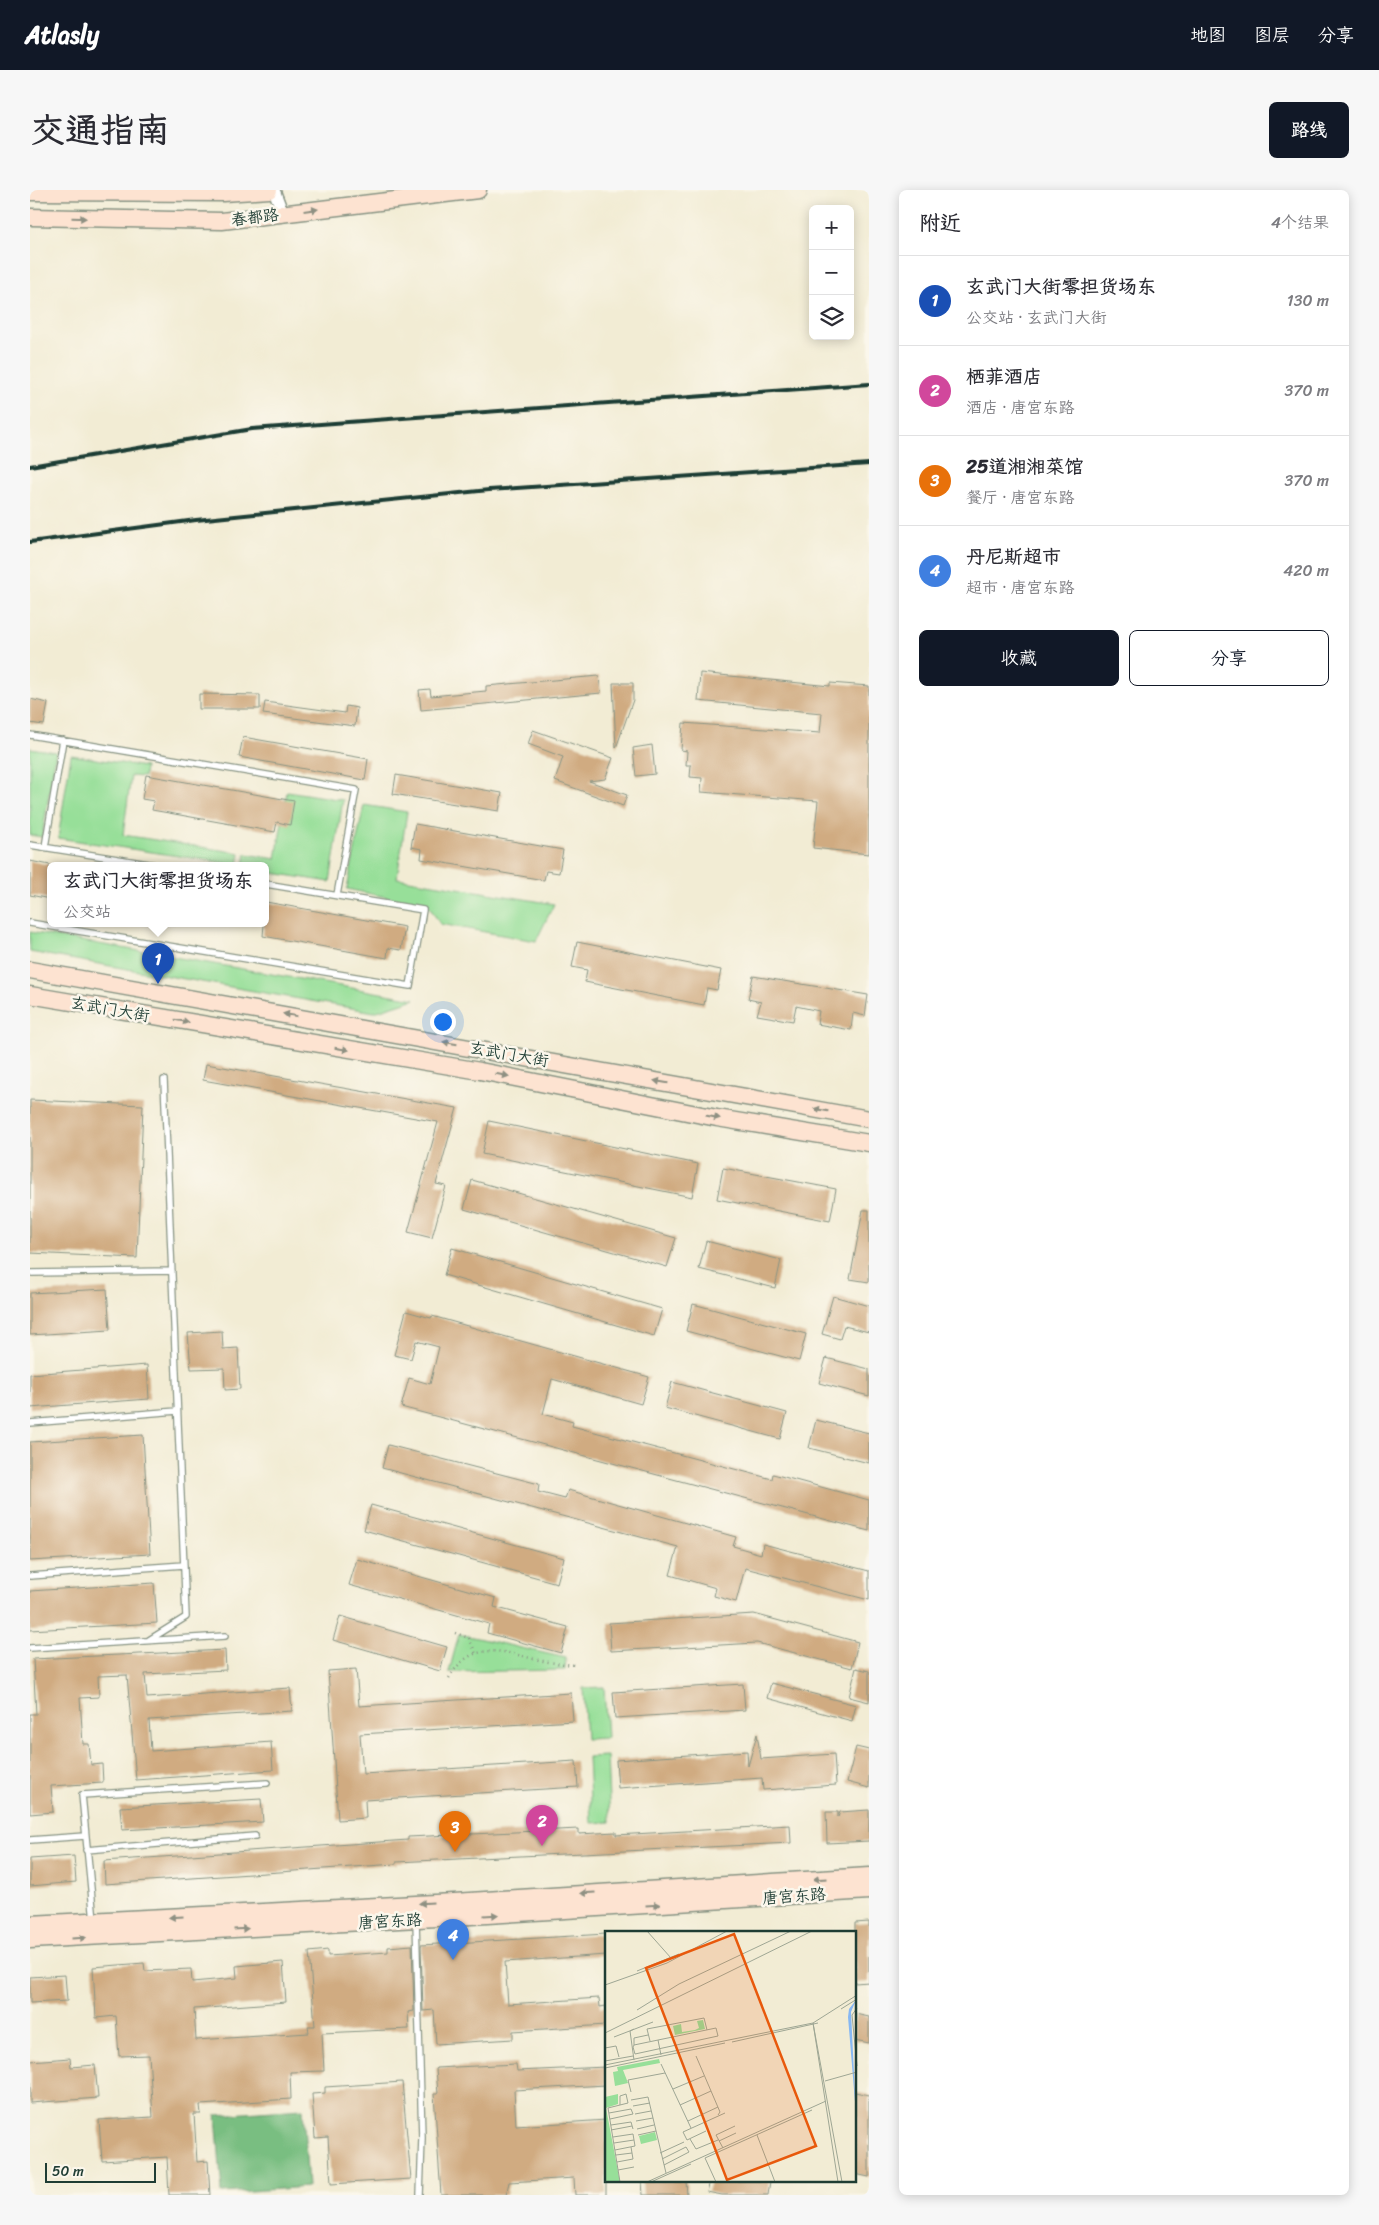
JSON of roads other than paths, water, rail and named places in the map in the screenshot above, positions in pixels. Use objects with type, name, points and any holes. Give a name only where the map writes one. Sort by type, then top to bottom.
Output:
[{"type":"main road","name":"春都路","points":[[30,192],[223,193],[269,190]]},
{"type":"main road","name":"春都路","points":[[30,217],[222,221],[478,190]]},
{"type":"main road","name":"玄武门大街","points":[[30,970],[869,1119]]},
{"type":"main road","name":"玄武门大街","points":[[30,995],[480,1071],[717,1118],[869,1143]]},
{"type":"main road","name":"唐宫东路","points":[[30,1924],[444,1902],[869,1876]]},
{"type":"main road","name":"唐宫东路","points":[[30,1940],[416,1920],[869,1891]]},
{"type":"street","points":[[274,190],[283,214]]},
{"type":"lane","points":[[30,735],[356,790],[337,895]]},
{"type":"lane","points":[[46,847],[63,740]]},
{"type":"lane","points":[[30,845],[137,862]]},
{"type":"lane","points":[[54,927],[410,986],[423,910],[269,884]]},
{"type":"lane","points":[[30,923],[47,926]]},
{"type":"lane","points":[[149,1640],[186,1617],[164,1080]]},
{"type":"lane","points":[[30,1273],[172,1271]]},
{"type":"lane","points":[[30,1423],[177,1411]]},
{"type":"lane","points":[[30,1576],[184,1565]]},
{"type":"lane","points":[[30,1648],[225,1636]]},
{"type":"lane","points":[[94,1921],[82,1795],[267,1783]]},
{"type":"lane","points":[[30,1840],[85,1836]]},
{"type":"lane","points":[[86,1850],[255,1836]]},
{"type":"lane","points":[[416,1920],[422,2138],[420,2195]]},
{"type":"railway","points":[[30,466],[252,429],[869,384]]},
{"type":"railway","points":[[30,542],[196,520],[489,490],[869,464]]},
{"type":"place","name":"玄武门大街零担货场东","points":[[158,984]]},
{"type":"place","name":"栖菲酒店","points":[[542,1846]]},
{"type":"place","name":"25道湘湘菜馆","points":[[455,1852]]},
{"type":"place","name":"丹尼斯超市","points":[[453,1960]]}]
